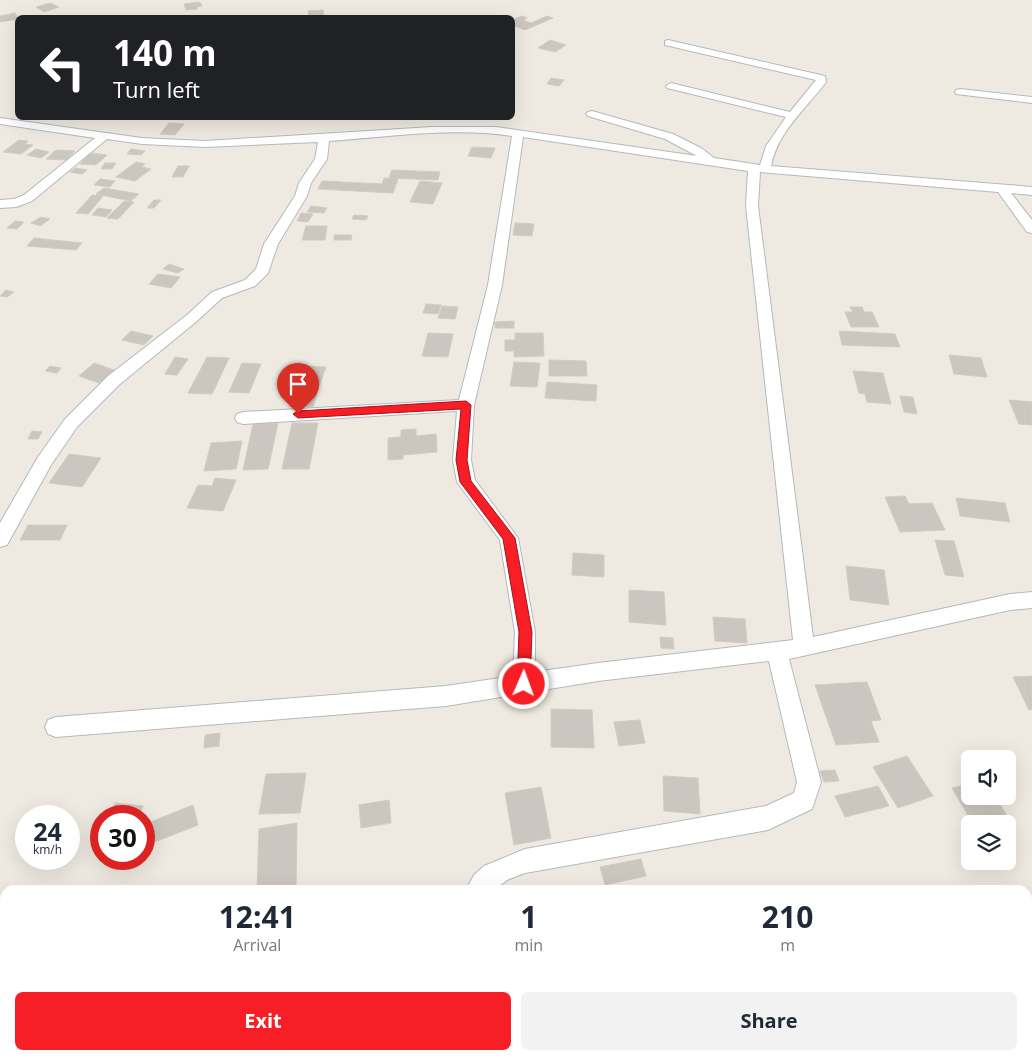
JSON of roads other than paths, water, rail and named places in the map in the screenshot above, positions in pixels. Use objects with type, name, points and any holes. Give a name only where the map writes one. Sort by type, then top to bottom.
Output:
[{"type":"street","points":[[668,43],[821,78],[822,82],[772,143],[760,168],[752,206],[804,648]]},
{"type":"street","points":[[671,86],[794,116]]},
{"type":"street","points":[[960,92],[1032,100]]},
{"type":"street","points":[[592,114],[676,139],[697,148],[711,161]]},
{"type":"street","points":[[0,121],[142,141],[205,144],[432,130],[496,130],[760,168],[1032,191]]},
{"type":"street","points":[[518,134],[494,284],[466,405],[462,460],[466,482],[509,538],[525,632],[524,684]]},
{"type":"street","points":[[0,204],[16,203],[28,198],[104,136]]},
{"type":"street","points":[[0,540],[44,461],[71,423],[114,380],[192,318],[217,295],[250,283],[263,270],[270,244],[301,196],[305,183],[320,159],[324,138]]},
{"type":"street","points":[[1002,188],[1032,228]]},
{"type":"street","points":[[243,418],[466,405]]},
{"type":"street","points":[[56,727],[446,696],[598,672],[804,648],[1010,602],[1032,600]]},
{"type":"street","points":[[481,885],[490,875],[525,861],[768,818],[804,801],[809,782],[777,651]]}]
